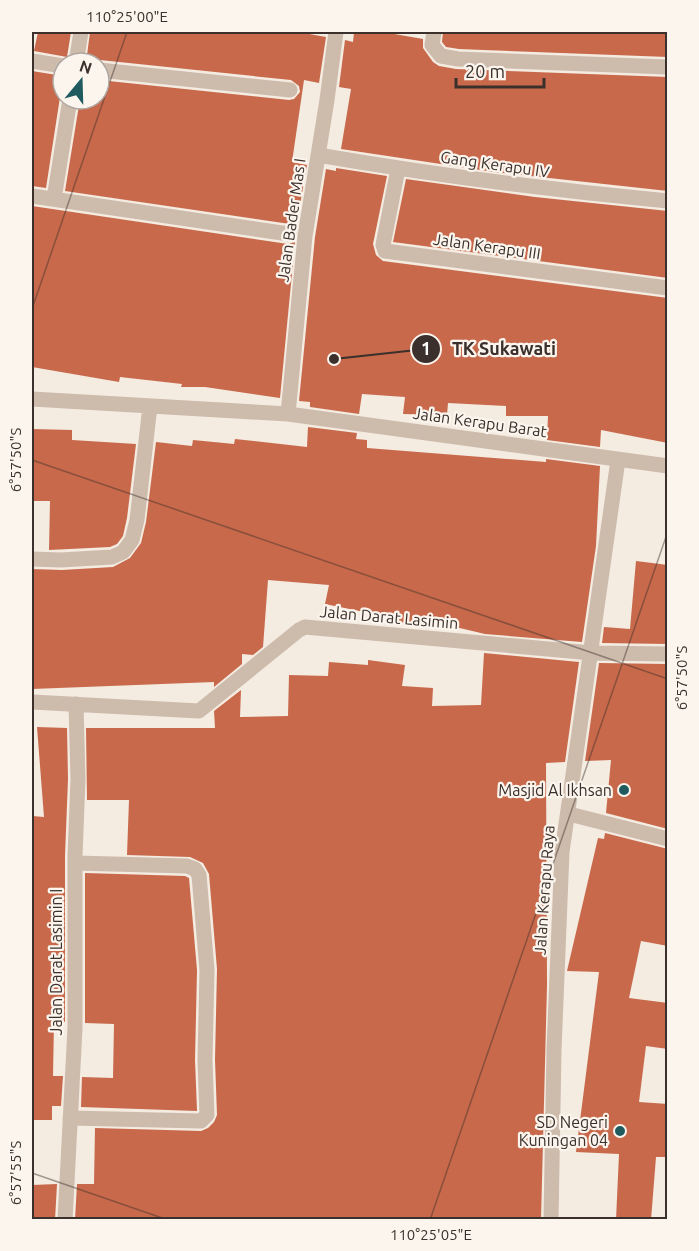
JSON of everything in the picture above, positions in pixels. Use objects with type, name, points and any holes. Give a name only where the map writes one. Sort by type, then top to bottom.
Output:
[{"type":"street","points":[[78,51],[81,32]]},
{"type":"street","name":"Jalan Bader Mas I","points":[[288,414],[304,236],[336,32]]},
{"type":"street","points":[[434,32],[432,45],[441,56],[458,59],[668,67]]},
{"type":"street","points":[[32,61],[51,64]]},
{"type":"street","points":[[111,71],[290,90]]},
{"type":"street","points":[[54,199],[68,111]]},
{"type":"street","name":"Gang Kerapu IV","points":[[318,154],[398,168],[563,191],[668,201]]},
{"type":"street","name":"Jalan Kerapu III","points":[[398,168],[383,245],[385,250],[668,288]]},
{"type":"street","points":[[32,196],[289,234]]},
{"type":"street","name":"Jalan Kerapu Barat","points":[[32,399],[288,414],[668,466]]},
{"type":"street","points":[[32,559],[112,557],[123,552],[132,540],[137,520],[150,406]]},
{"type":"street","name":"Jalan Kerapu Raya","points":[[551,1220],[559,890],[562,852],[618,460]]},
{"type":"street","name":"Jalan Darat Lasimin","points":[[32,702],[199,711],[305,627],[592,653],[668,654]]},
{"type":"street","name":"Jalan Darat Lasimin I","points":[[65,1220],[75,1028],[75,863],[78,779],[76,704]]},
{"type":"street","points":[[569,814],[668,839]]},
{"type":"street","points":[[70,1118],[201,1121],[207,1115],[205,1060],[207,970],[199,875],[195,869],[187,866],[75,863]]},
{"type":"building","points":[[38,32],[71,32],[68,51],[51,51],[51,54],[34,51]]},
{"type":"building","points":[[90,32],[298,32],[326,37],[319,83],[304,80],[292,162],[307,165],[296,228],[290,224],[65,191],[78,111],[111,111],[111,81],[289,100],[294,99],[300,92],[299,86],[291,80],[111,61],[111,51],[88,51]]},
{"type":"building","points":[[354,32],[383,32],[423,39],[423,48],[433,62],[439,66],[456,69],[668,77],[668,191],[494,172],[341,149],[351,89],[339,87],[345,40],[353,42]]},
{"type":"building","points":[[443,32],[668,32],[668,57],[459,49],[446,47],[442,42]]},
{"type":"building","points":[[32,71],[51,74],[51,111],[58,111],[46,188],[32,186]]},
{"type":"building","points":[[336,168],[387,176],[373,244],[376,255],[383,261],[668,298],[668,443],[601,430],[600,447],[547,440],[548,416],[506,416],[506,406],[448,403],[447,415],[403,414],[405,397],[362,394],[359,414],[310,407],[310,402],[299,401],[315,237],[326,169],[336,171]]},
{"type":"building","points":[[406,179],[535,197],[668,211],[668,278],[393,242]]},
{"type":"building","points":[[32,206],[288,244],[295,242],[280,398],[205,387],[181,387],[182,384],[120,377],[119,382],[32,367]]},
{"type":"building","points":[[308,427],[357,433],[356,439],[367,440],[367,448],[546,462],[546,459],[600,466],[596,546],[582,642],[485,634],[426,620],[425,626],[394,621],[394,618],[325,604],[329,585],[268,580],[263,647],[253,655],[242,654],[242,664],[214,687],[214,682],[32,689],[32,569],[113,567],[130,558],[141,543],[146,522],[156,442],[192,446],[193,440],[234,444],[235,439],[307,447]]},
{"type":"building","points":[[32,429],[72,430],[72,440],[136,444],[127,518],[123,536],[117,544],[110,547],[49,550],[50,501],[32,501]]},
{"type":"building","points":[[636,561],[668,565],[668,644],[602,643],[604,627],[630,629]]},
{"type":"building","points":[[484,653],[579,662],[565,762],[546,763],[547,985],[541,1220],[75,1220],[77,1184],[94,1184],[95,1128],[201,1131],[214,1122],[217,1115],[215,1060],[217,969],[209,874],[203,863],[190,857],[127,855],[129,800],[87,800],[86,728],[215,728],[214,711],[241,690],[240,717],[288,716],[289,675],[328,676],[329,662],[368,665],[368,660],[405,665],[402,686],[433,688],[432,706],[481,705]]},
{"type":"building","points":[[599,663],[668,664],[668,829],[606,813],[611,760],[585,761]]},
{"type":"building","points":[[37,727],[67,728],[65,1022],[54,1021],[53,1076],[63,1076],[61,1106],[52,1106],[52,1120],[32,1120],[32,816],[44,817]]},
{"type":"building","points":[[605,833],[668,849],[668,946],[641,941],[629,998],[668,1003],[668,1049],[646,1046],[639,1102],[668,1104],[668,1157],[656,1157],[651,1220],[616,1220],[619,1154],[576,1152],[599,972],[567,971],[598,838],[604,839]]},
{"type":"building","points":[[85,873],[185,876],[189,878],[197,970],[195,1060],[197,1111],[81,1107],[82,1077],[113,1078],[114,1024],[85,1023]]},
{"type":"building","points":[[57,1184],[55,1220],[32,1220],[32,1185]]},
{"type":"place","name":"TK Sukawati","points":[[334,359]]},
{"type":"place","name":"Masjid Al Ikhsan","points":[[624,790]]},
{"type":"place","name":"SD Negeri Kuningan 04","points":[[620,1131]]}]
